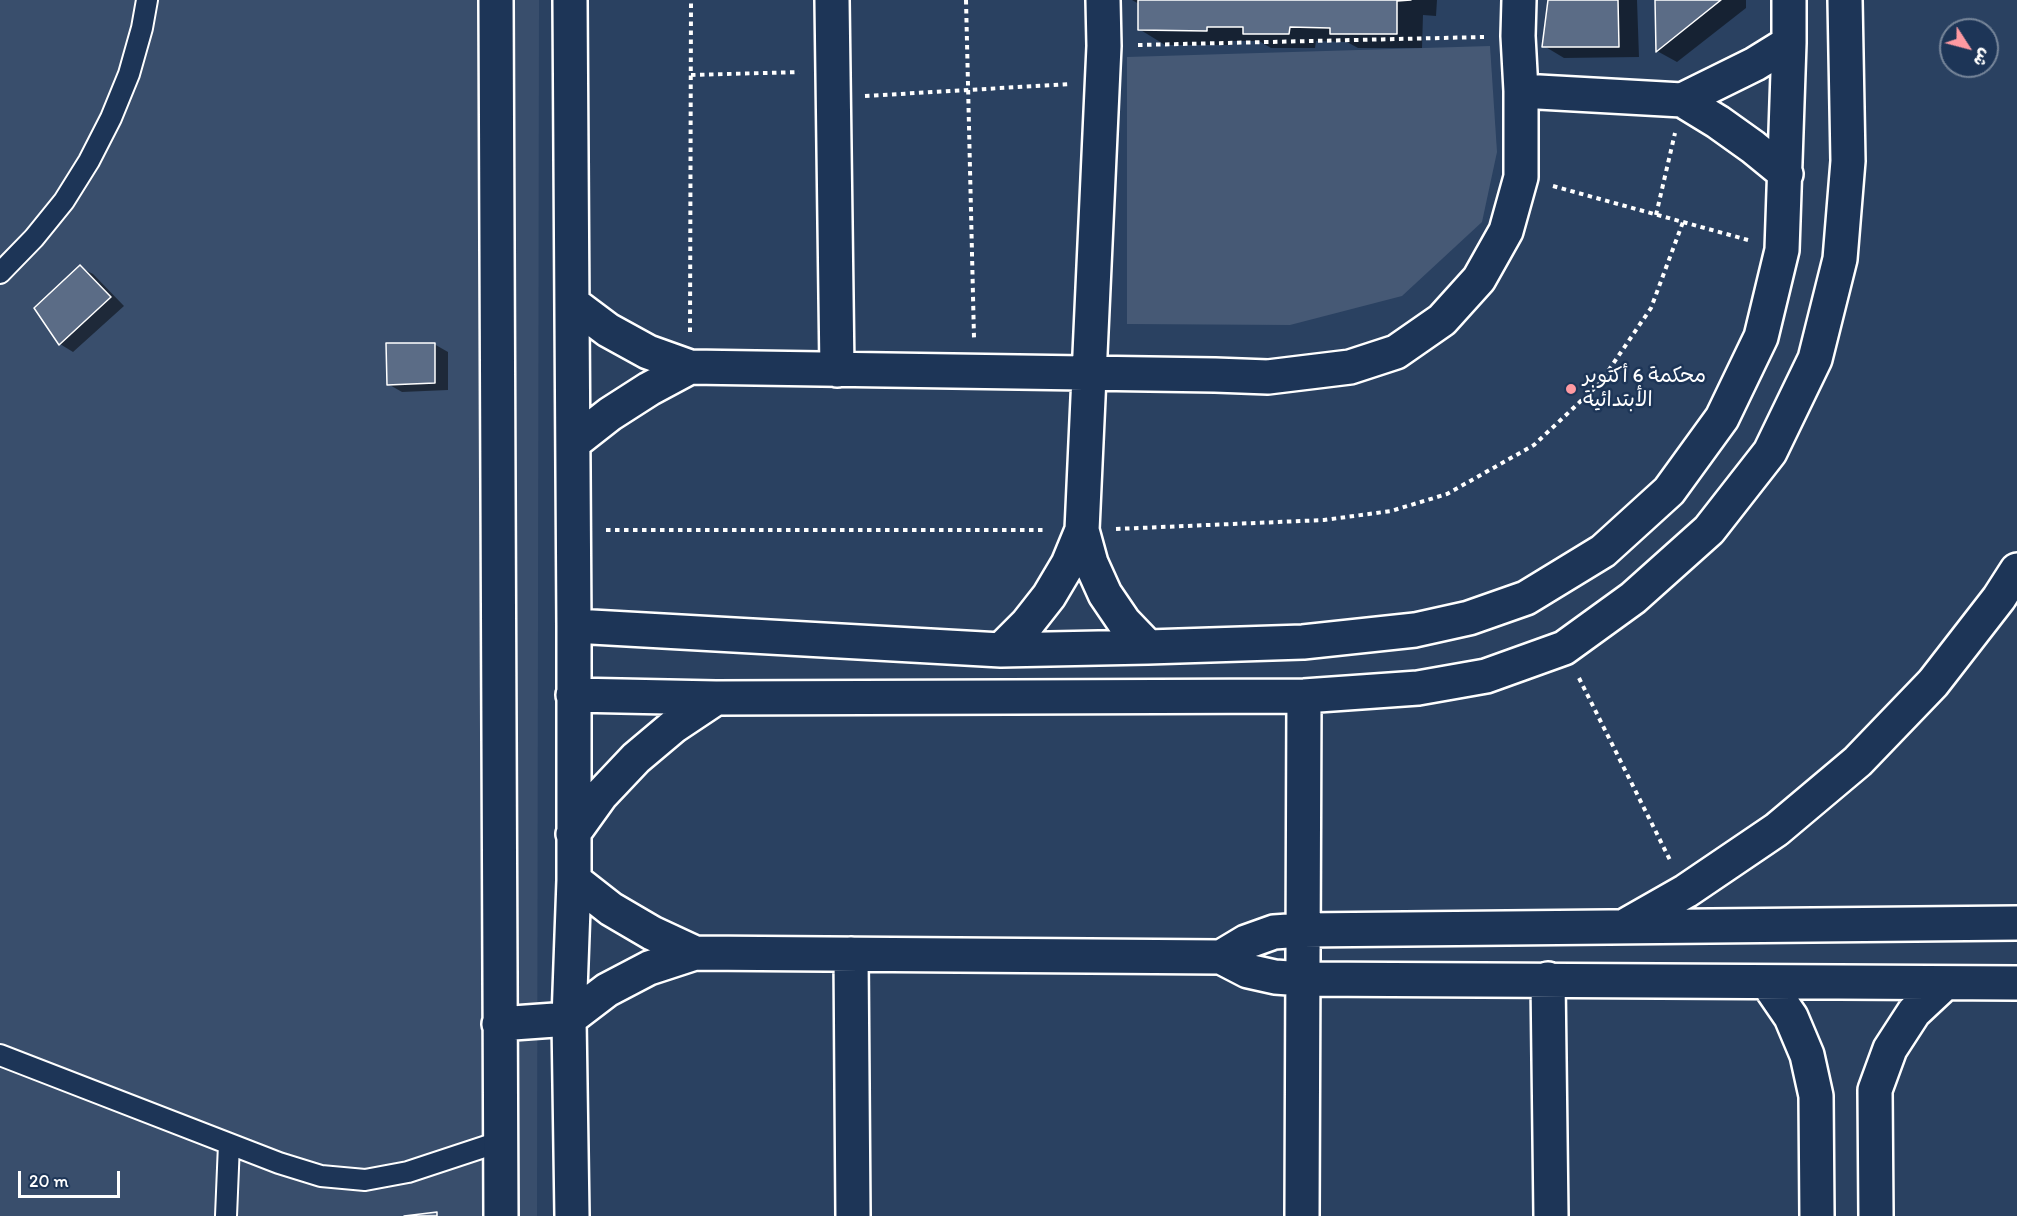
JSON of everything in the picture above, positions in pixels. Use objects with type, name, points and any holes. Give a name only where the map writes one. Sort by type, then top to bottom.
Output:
[{"type":"street","points":[[496,0],[501,1216]]},
{"type":"street","points":[[570,0],[574,626],[574,880],[569,1019],[572,1216]]},
{"type":"street","points":[[832,0],[837,370]]},
{"type":"street","points":[[1103,0],[1104,46],[1082,530],[1091,563],[1106,594],[1124,622],[1148,647]]},
{"type":"street","points":[[572,303],[608,330],[638,346],[690,367],[1268,377],[1350,367],[1396,352],[1442,320],[1479,279],[1506,231],[1521,177],[1519,0]]},
{"type":"street","points":[[574,626],[1002,650],[1148,647],[1303,642],[1415,630],[1469,618],[1526,598],[1603,551],[1669,491],[1722,418],[1761,337],[1782,250],[1786,174],[1789,0]]},
{"type":"street","points":[[573,695],[716,698],[1304,696],[1418,688],[1486,676],[1564,648],[1633,598],[1709,530],[1770,452],[1815,359],[1841,248],[1848,161],[1845,0]]},
{"type":"street","points":[[1521,91],[1682,100],[1728,79],[1789,43]]},
{"type":"street","points":[[1682,100],[1753,147],[1786,174]]},
{"type":"street","points":[[573,443],[610,414],[690,367]]},
{"type":"street","points":[[1002,650],[1049,596],[1068,564],[1082,530]]},
{"type":"street","points":[[1624,926],[1686,891],[1776,830],[1858,761],[1933,683],[2000,598],[2017,570]]},
{"type":"street","points":[[1302,1216],[1304,696]]},
{"type":"street","points":[[573,834],[601,795],[636,758],[674,726],[716,698]]},
{"type":"street","points":[[574,880],[611,909],[652,933],[695,953]]},
{"type":"street","points":[[1221,957],[1246,942],[1274,932],[1303,930],[2017,923]]},
{"type":"street","points":[[499,1024],[569,1019],[618,984],[649,968],[695,953],[1221,957],[1248,971],[1275,977],[1303,979],[2017,983]]},
{"type":"street","points":[[851,954],[853,1216]]},
{"type":"street","points":[[1548,979],[1551,1216]]},
{"type":"street","points":[[1767,982],[1791,1017],[1807,1055],[1816,1096],[1817,1216]]},
{"type":"street","points":[[1876,1216],[1875,1089],[1890,1049],[1914,1012],[1945,983]]},
{"type":"lane","points":[[0,273],[34,238],[64,201],[89,161],[111,118],[129,74],[147,0]]},
{"type":"lane","points":[[0,1055],[279,1163],[321,1176],[365,1180],[408,1172],[499,1142]]},
{"type":"lane","points":[[226,1216],[229,1144]]},
{"type":"path","points":[[690,367],[691,0]]},
{"type":"path","points":[[966,0],[975,372]]},
{"type":"path","points":[[1104,46],[1518,36]]},
{"type":"path","points":[[691,75],[968,90],[1101,82]]},
{"type":"path","points":[[1656,215],[1682,100]]},
{"type":"path","points":[[1521,177],[1782,250]]},
{"type":"path","points":[[573,530],[1082,530],[1324,520],[1390,511],[1448,494],[1533,445],[1600,383],[1651,308],[1683,222]]},
{"type":"path","points":[[1564,648],[1686,891]]},
{"type":"shaded area","points":[[0,0],[539,0],[537,1216],[0,1216]]},
{"type":"shaded area","points":[[1490,46],[1497,152],[1482,222],[1402,296],[1290,325],[1127,324],[1127,57]]},
{"type":"building","points":[[1138,0],[1411,0],[1397,1],[1397,34],[1330,34],[1330,28],[1290,27],[1289,34],[1243,34],[1243,27],[1207,27],[1207,31],[1138,30]]},
{"type":"building","points":[[1548,0],[1618,0],[1619,47],[1542,47]]},
{"type":"building","points":[[1655,0],[1721,0],[1656,52]]},
{"type":"building","points":[[80,265],[111,297],[59,345],[34,308]]},
{"type":"building","points":[[386,343],[435,343],[435,383],[387,385]]},
{"type":"building","points":[[437,1212],[437,1216],[404,1216]]},
{"type":"place","name":"محكمة 6 أكتوبر الأبتدائية","points":[[1571,389]]}]
